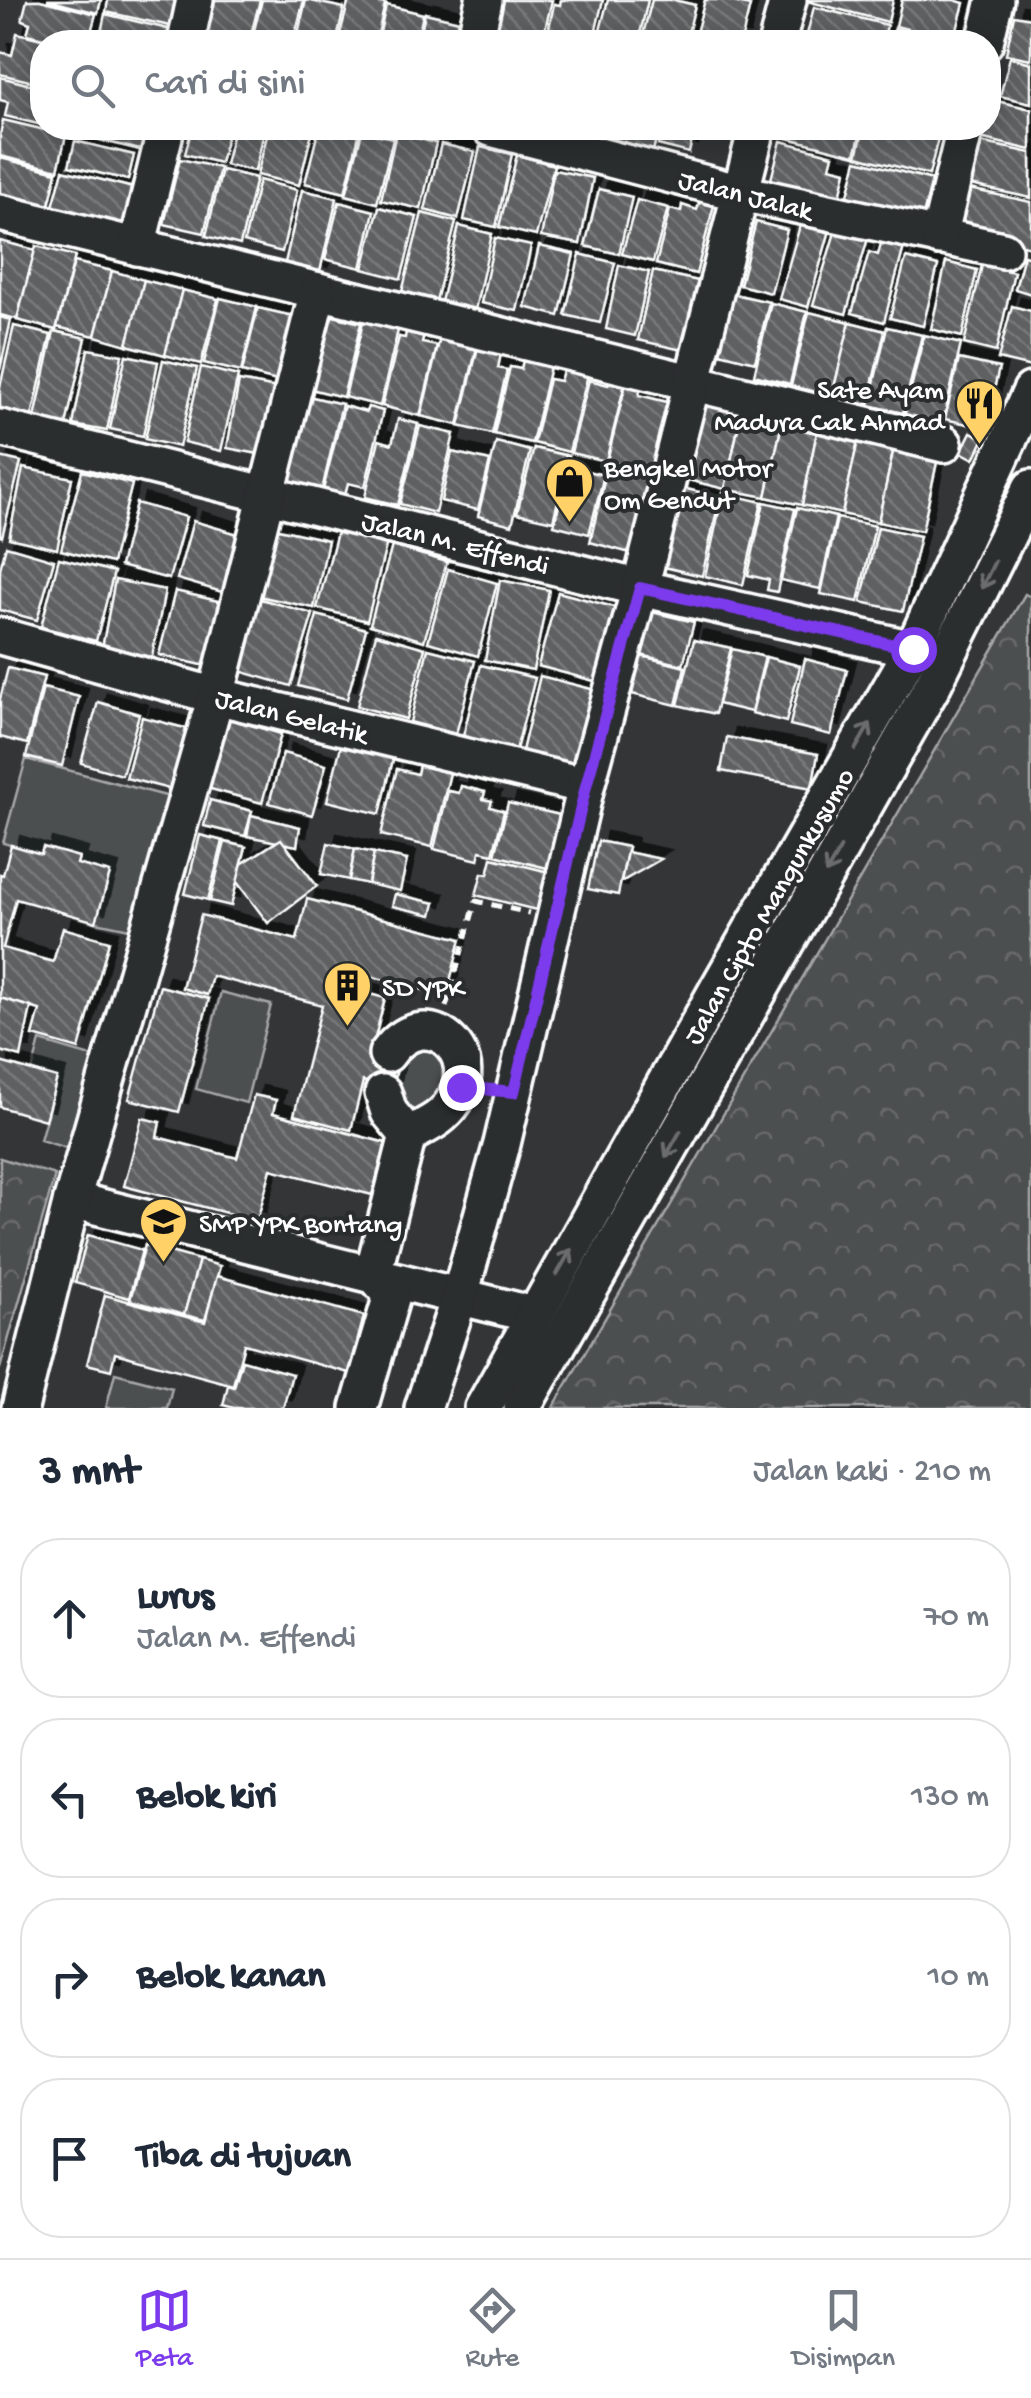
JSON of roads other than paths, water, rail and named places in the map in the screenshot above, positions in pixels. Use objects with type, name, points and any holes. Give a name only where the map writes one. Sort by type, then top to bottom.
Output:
[{"type":"street","points":[[189,30],[195,0]]},
{"type":"street","points":[[478,30],[484,0]]},
{"type":"street","points":[[780,30],[786,0]]},
{"type":"street","points":[[988,30],[995,0]]},
{"type":"street","points":[[137,247],[163,140]]},
{"type":"street","name":"Jalan Jalak","points":[[537,140],[741,193],[1003,250]]},
{"type":"street","points":[[424,1408],[502,1144],[586,786],[754,140]]},
{"type":"street","points":[[938,237],[961,140]]},
{"type":"street","points":[[0,213],[944,444]]},
{"type":"street","points":[[20,1408],[72,1200],[216,696],[318,291]]},
{"type":"street","name":"Jalan Cipto Mangunkusumo","points":[[483,1408],[913,649],[1031,391]]},
{"type":"street","name":"Jalan M. Effendi","points":[[0,428],[640,588],[913,649]]},
{"type":"street","name":"Jalan Cipto Mangunkusumo","points":[[522,1408],[933,685],[1031,488]]},
{"type":"street","name":"Jalan Gelatik","points":[[0,636],[216,696],[586,786]]},
{"type":"street","points":[[720,985],[753,1002]]},
{"type":"street","points":[[387,1054],[404,1036],[428,1031],[440,1034],[458,1051],[464,1075],[461,1087],[442,1115],[408,1135]]},
{"type":"street","points":[[461,1087],[514,1092]]},
{"type":"street","points":[[359,1408],[389,1283],[408,1135],[389,1112],[382,1093]]},
{"type":"street","points":[[72,1200],[389,1283],[460,1295],[534,1315]]},
{"type":"place","name":"Sate Ayam Madura Cak Ahmad","points":[[979,446]]},
{"type":"place","name":"Bengkel Motor Om Gendut","points":[[569,524]]},
{"type":"place","name":"SD YPK","points":[[347,1028]]},
{"type":"place","name":"SMP YPK Bontang","points":[[164,1264]]}]
